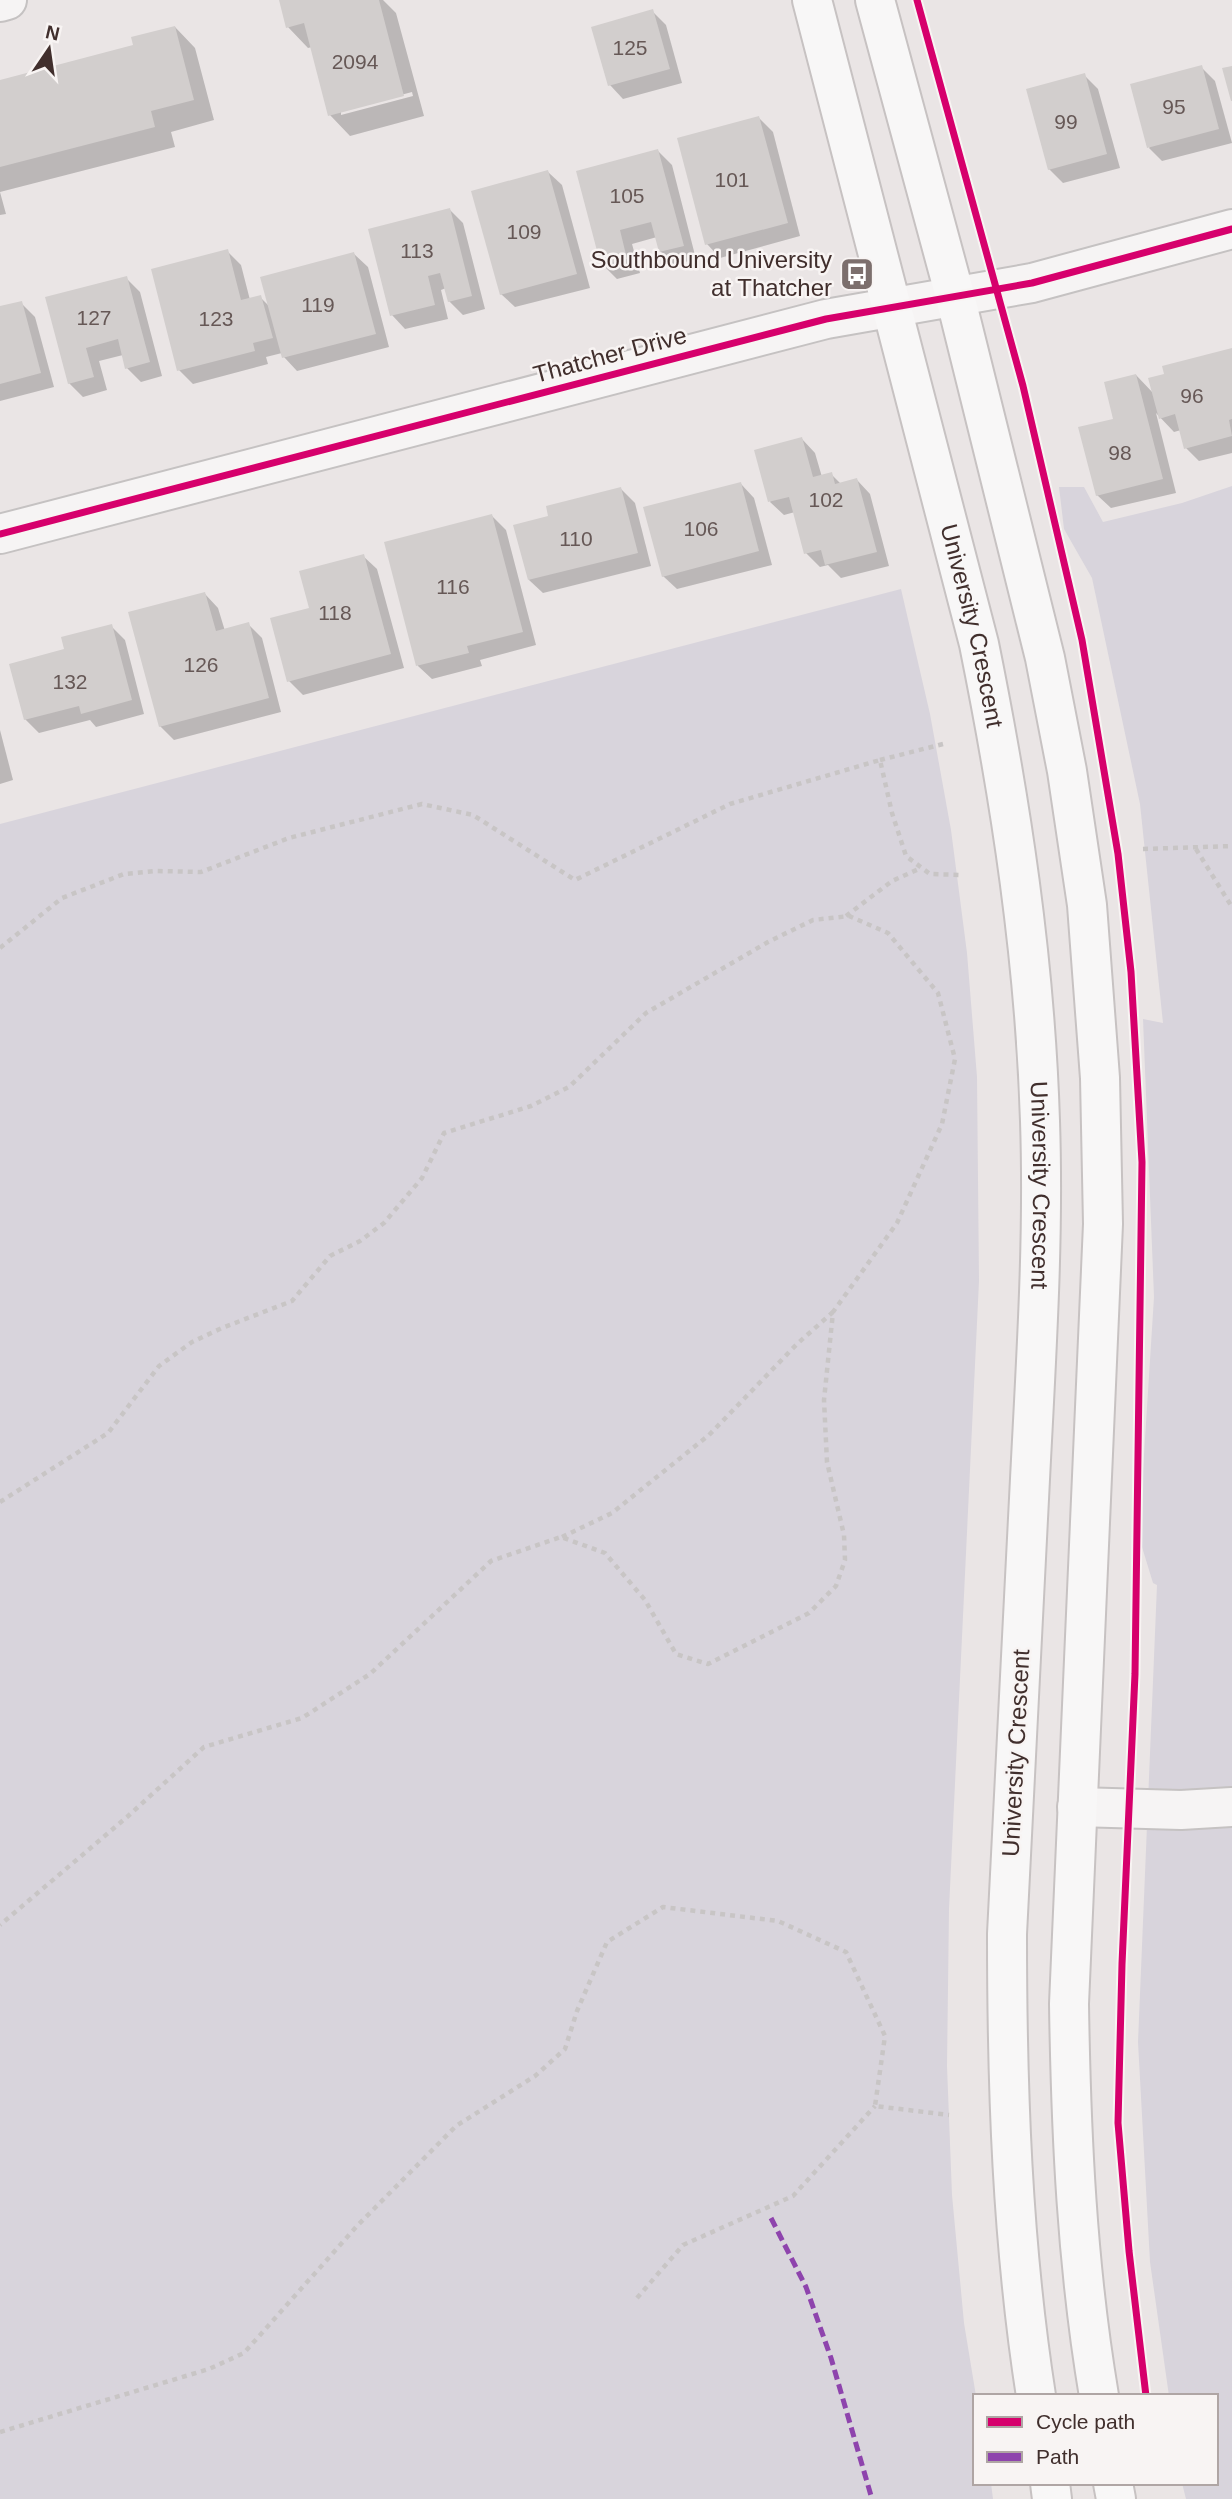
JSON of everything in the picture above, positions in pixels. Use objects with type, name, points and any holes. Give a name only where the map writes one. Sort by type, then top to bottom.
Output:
[{"type":"main road","name":"University Crescent","points":[[812,0],[976,631],[993,709],[1019,867],[1035,1020],[1040,1122],[1038,1299],[1007,1934],[1009,2118],[1018,2259],[1036,2394]]},
{"type":"main road","points":[[875,0],[956,296],[1030,592],[1057,714],[1087,905],[1100,1078],[1103,1224],[1069,2004],[1080,2250],[1099,2394]]},
{"type":"street","points":[[0,2],[7,0]]},
{"type":"street","name":"Thatcher Drive","points":[[0,534],[826,319],[1032,283],[1232,229]]},
{"type":"street","points":[[1077,1807],[1181,1810],[1232,1807]]},
{"type":"path","points":[[0,948],[62,898],[124,874],[156,871],[201,872],[289,838],[422,804],[473,815],[575,880],[730,804],[947,743]]},
{"type":"path","points":[[880,761],[892,813],[906,856],[930,874],[960,874]]},
{"type":"path","points":[[1143,849],[1232,846]]},
{"type":"path","points":[[1196,848],[1232,907]]},
{"type":"path","points":[[844,917],[892,881],[922,868]]},
{"type":"path","points":[[0,1502],[108,1433],[159,1366],[192,1342],[292,1301],[330,1256],[360,1241],[384,1223],[422,1178],[444,1133],[531,1106],[569,1087],[646,1013],[768,942],[813,920],[849,916],[888,933],[938,993],[955,1059],[942,1124],[897,1223],[833,1312],[797,1344],[709,1434],[612,1513],[561,1537],[491,1561],[370,1674],[302,1718],[204,1747],[127,1817],[0,1925]]},
{"type":"path","points":[[561,1537],[605,1553],[645,1600],[677,1654],[708,1664],[808,1613],[836,1586],[845,1560],[844,1535],[827,1462],[824,1400],[833,1312]]},
{"type":"path","points":[[0,2432],[209,2370],[244,2353],[357,2226],[456,2126],[535,2076],[565,2049],[577,2011],[607,1942],[663,1908],[778,1921],[846,1952],[885,2036],[875,2106],[793,2196],[683,2245],[637,2298]]},
{"type":"path","points":[[875,2106],[950,2115]]},
{"type":"shaded area","points":[[1232,486],[1232,2499],[1186,2499],[1182,2485],[1218,2485],[1218,2394],[1169,2394],[1150,2262],[1138,2042],[1157,1585],[1153,1583],[1142,1547],[1141,1502],[1154,1297],[1143,1019],[1163,1023],[1140,804],[1092,578],[1064,529],[1059,487],[1084,487],[1103,522],[1182,503]]},
{"type":"shaded area","points":[[901,589],[930,714],[951,830],[967,953],[977,1077],[979,1281],[949,1909],[947,2066],[952,2195],[964,2323],[976,2394],[973,2394],[973,2485],[991,2485],[993,2499],[0,2499],[0,824]]},
{"type":"building","points":[[279,0],[379,0],[404,96],[328,116],[304,23],[286,28]]},
{"type":"building","points":[[653,9],[670,69],[608,86],[591,27]]},
{"type":"building","points":[[175,26],[194,100],[151,111],[155,127],[0,167],[0,80],[133,45],[131,37]]},
{"type":"building","points":[[1202,65],[1219,129],[1147,148],[1130,84]]},
{"type":"building","points":[[1232,66],[1232,101],[1231,101],[1222,68]]},
{"type":"building","points":[[1085,73],[1107,154],[1048,170],[1026,89]]},
{"type":"building","points":[[759,116],[788,223],[705,245],[677,138]]},
{"type":"building","points":[[658,149],[684,246],[659,252],[651,222],[620,230],[627,259],[601,266],[576,171]]},
{"type":"building","points":[[548,170],[577,274],[500,295],[471,191]]},
{"type":"building","points":[[450,208],[472,296],[448,302],[440,273],[428,276],[435,305],[390,316],[368,229]]},
{"type":"building","points":[[228,249],[241,300],[261,295],[273,338],[253,343],[255,351],[177,371],[151,269]]},
{"type":"building","points":[[354,252],[376,334],[282,358],[260,277]]},
{"type":"building","points":[[127,276],[150,362],[125,369],[118,339],[86,348],[94,377],[68,384],[45,297]]},
{"type":"building","points":[[22,301],[41,373],[0,384],[0,306]]},
{"type":"building","points":[[1232,348],[1232,419],[1229,420],[1232,436],[1184,449],[1175,414],[1159,419],[1148,378],[1164,374],[1162,366]]},
{"type":"building","points":[[1136,374],[1163,479],[1096,496],[1078,427],[1113,419],[1104,382]]},
{"type":"building","points":[[802,437],[813,477],[832,472],[835,484],[857,478],[877,552],[825,565],[821,550],[804,554],[789,497],[768,502],[754,450]]},
{"type":"building","points":[[741,482],[759,551],[662,577],[643,507]]},
{"type":"building","points":[[621,487],[638,553],[528,580],[513,525],[548,516],[546,506]]},
{"type":"building","points":[[492,514],[523,632],[467,646],[469,653],[416,666],[384,542]]},
{"type":"building","points":[[364,554],[391,654],[287,682],[270,618],[309,608],[299,571]]},
{"type":"building","points":[[205,592],[216,631],[249,622],[269,698],[159,727],[128,612]]},
{"type":"building","points":[[112,624],[132,700],[81,714],[79,706],[24,720],[9,664],[64,649],[61,637]]},
{"type":"marked path","points":[[771,2218],[806,2287],[831,2358],[872,2499]]},
{"type":"cycle path","points":[[917,0],[1023,386],[1082,640],[1118,854],[1131,972],[1142,1162],[1135,1674],[1118,2123],[1129,2251],[1146,2394]]},
{"type":"cycle path","points":[[0,534],[826,319],[1032,283],[1232,229]]},
{"type":"place","name":"Southbound University at Thatcher","points":[[857,274]]}]
